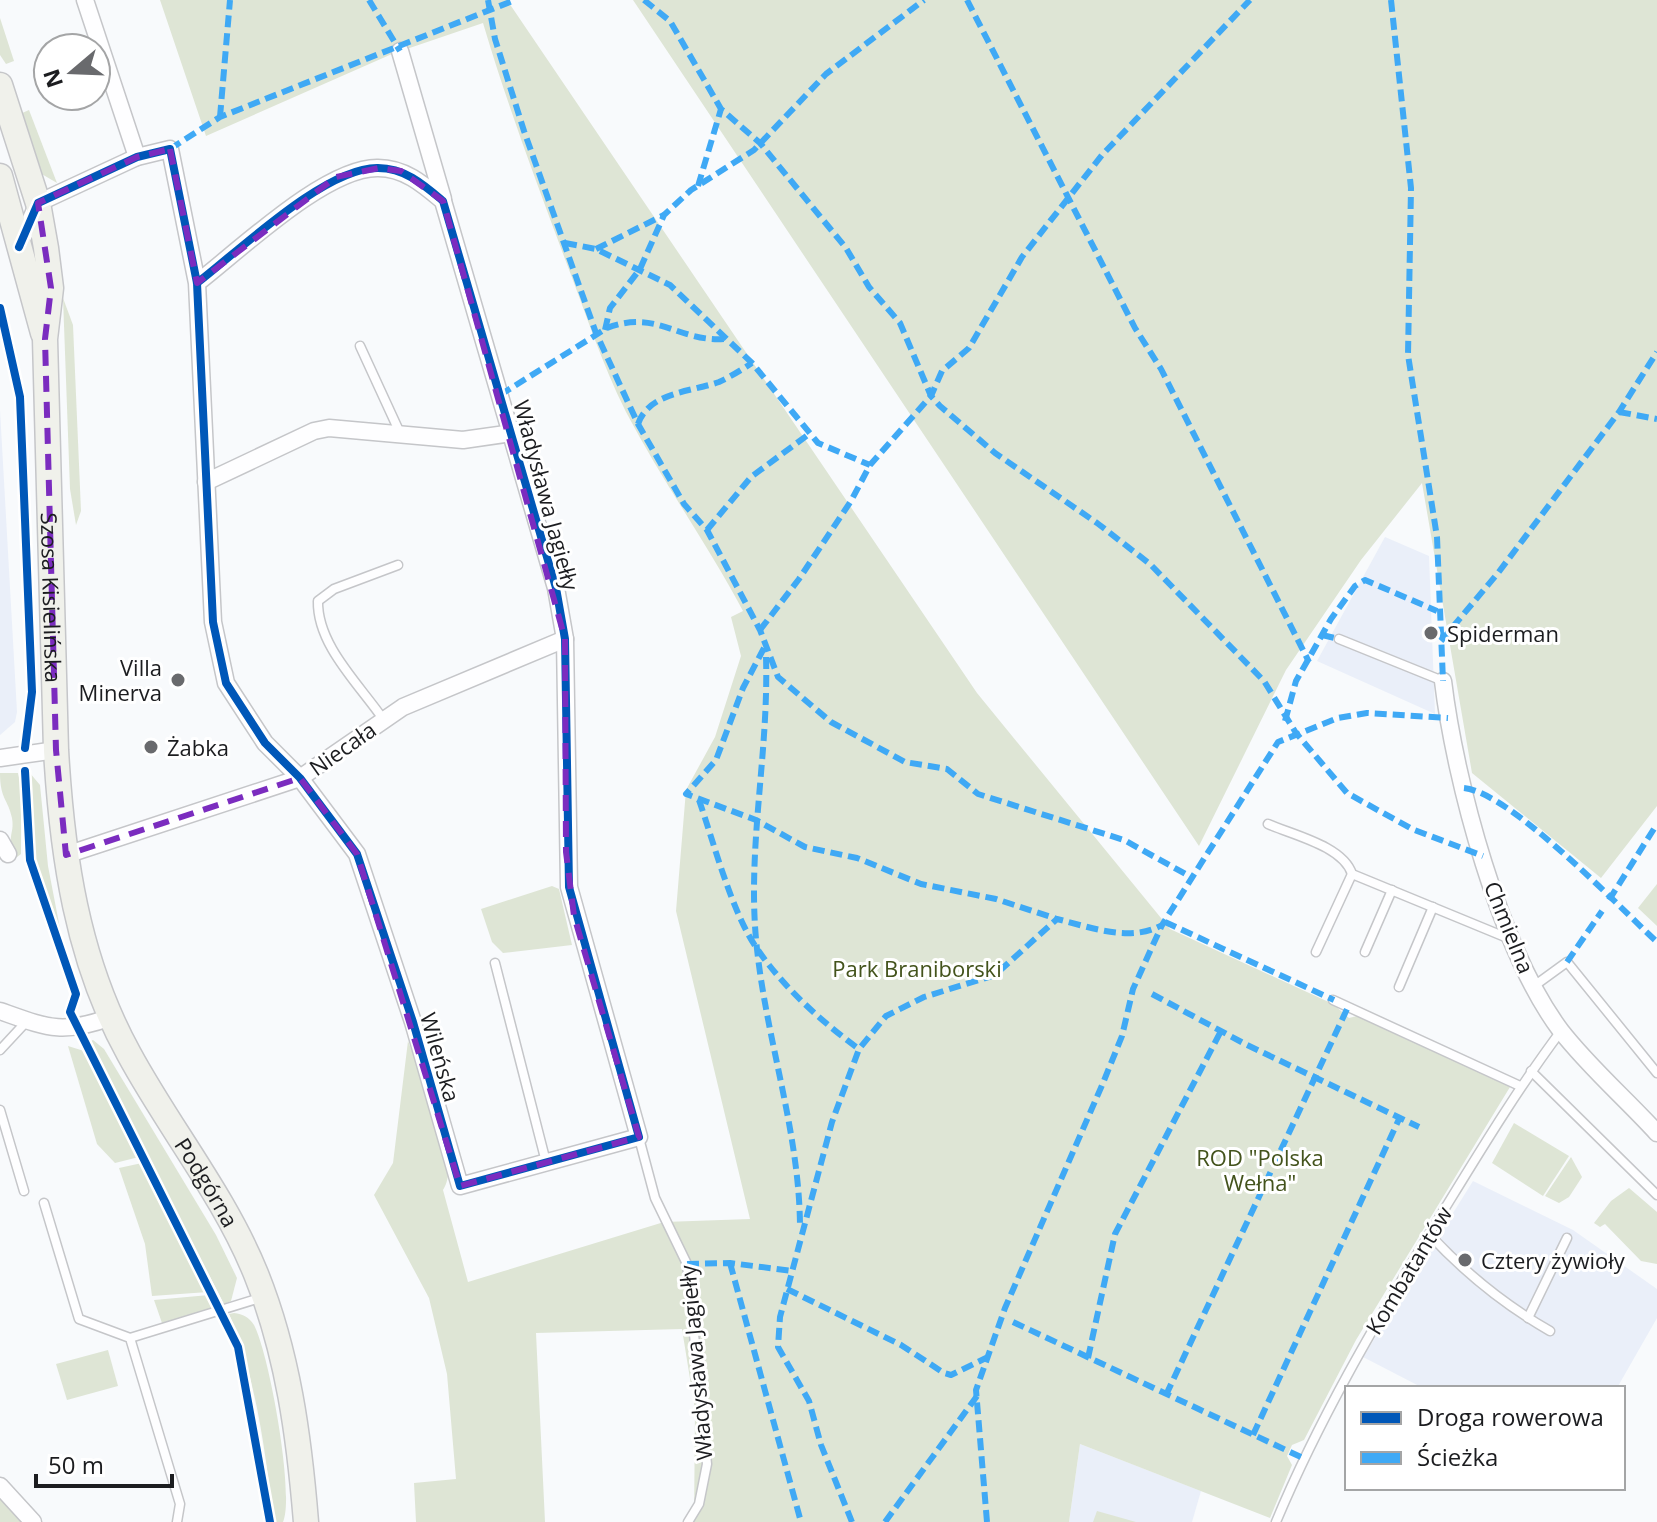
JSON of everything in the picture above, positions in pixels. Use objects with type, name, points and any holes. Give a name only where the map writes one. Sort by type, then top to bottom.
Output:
[{"type":"street","points":[[85,0],[137,157]]},
{"type":"street","name":"Władysława Jagiełły","points":[[400,51],[556,588],[565,639],[569,887],[639,1137]]},
{"type":"street","name":"Szosa Kisielińska","points":[[0,85],[19,247],[45,339]]},
{"type":"street","points":[[10,171],[12,197],[38,203],[137,157],[170,149],[197,283],[213,622],[226,683],[265,743],[300,778]]},
{"type":"street","points":[[197,283],[319,189],[356,171],[379,168],[401,171],[443,201]]},
{"type":"street","name":"Szosa Kisielińska","points":[[10,171],[38,203],[51,288],[45,339],[56,750],[66,855]]},
{"type":"street","points":[[19,247],[38,203]]},
{"type":"street","name":"Władysława Jagiełły","points":[[206,482],[314,431],[329,428],[463,440],[512,433]]},
{"type":"street","name":"Niecała","points":[[66,855],[300,778],[383,719],[565,639]]},
{"type":"street","name":"Chmielna","points":[[1443,681],[1464,788],[1489,878],[1534,986],[1561,1030],[1657,1133]]},
{"type":"street","points":[[0,758],[56,750]]},
{"type":"street","name":"Wileńska","points":[[300,778],[357,854],[413,1022],[460,1186],[639,1137]]},
{"type":"street","name":"Podgórna","points":[[66,855],[85,950],[111,1017],[146,1085],[230,1220],[264,1296],[280,1342],[290,1389],[306,1522]]},
{"type":"street","points":[[0,1011],[56,1029],[78,1029],[111,1017]]},
{"type":"street","points":[[0,1486],[33,1522]]},
{"type":"lane","points":[[360,346],[400,434]]},
{"type":"lane","points":[[383,719],[327,640],[318,620],[318,601],[334,589],[398,565]]},
{"type":"lane","points":[[1339,639],[1443,681]]},
{"type":"lane","points":[[1268,824],[1333,852],[1349,864],[1352,874],[1316,952]]},
{"type":"lane","points":[[1352,874],[1514,941]]},
{"type":"lane","points":[[1365,952],[1392,890]]},
{"type":"lane","points":[[1399,987],[1433,907]]},
{"type":"lane","points":[[1534,986],[1567,962],[1657,1073]]},
{"type":"lane","points":[[495,963],[546,1162]]},
{"type":"lane","points":[[1333,1000],[1520,1086]]},
{"type":"lane","points":[[0,1050],[27,1021]]},
{"type":"lane","name":"Kombatantów","points":[[1276,1522],[1303,1458],[1356,1355],[1520,1086],[1561,1030]]},
{"type":"lane","points":[[1531,1071],[1657,1195]]},
{"type":"lane","points":[[0,1110],[24,1191]]},
{"type":"lane","name":"Władysława Jagiełły","points":[[639,1137],[655,1198],[686,1259],[707,1464],[699,1504],[688,1522]]},
{"type":"lane","points":[[44,1203],[79,1319],[130,1338],[264,1296]]},
{"type":"lane","points":[[1429,1234],[1465,1273],[1550,1331]]},
{"type":"lane","points":[[1528,1318],[1567,1238]]},
{"type":"lane","points":[[130,1338],[180,1504],[177,1522]]},
{"type":"highlighted area","points":[[170,149],[197,283],[336,177],[379,168],[401,171],[443,201],[565,639],[566,852],[574,916],[639,1137],[460,1186],[357,854],[300,778],[66,855],[56,750],[45,339],[51,288],[38,203],[137,157]]},
{"type":"shaded area","points":[[0,410],[17,712],[15,722],[0,735]]},
{"type":"shaded area","points":[[1385,537],[1429,556],[1435,714],[1317,661]]},
{"type":"shaded area","points":[[1473,1181],[1573,1230],[1657,1289],[1657,1318],[1618,1386],[1419,1386],[1363,1357]]},
{"type":"shaded area","points":[[1080,1444],[1201,1491],[1192,1522],[1069,1522]]},
{"type":"green space","name":"Park Braniborski","points":[[160,0],[507,0],[977,693],[1170,929],[1333,1004],[1349,1018],[1357,1016],[1510,1087],[1356,1340],[1304,1440],[1292,1445],[1287,1456],[1292,1465],[1270,1518],[1080,1444],[1069,1522],[694,1522],[695,1410],[682,1329],[536,1333],[545,1522],[416,1522],[414,1483],[456,1479],[447,1374],[429,1298],[374,1195],[393,1163],[408,1041],[445,1137],[448,1175],[443,1190],[468,1282],[664,1222],[750,1219],[676,911],[686,790],[715,737],[741,656],[731,617],[743,611],[640,438],[617,393],[533,171],[483,23],[392,54],[206,136]]},
{"type":"green space","points":[[633,0],[1657,0],[1657,806],[1601,878],[1472,773],[1422,483],[1361,560],[1286,670],[1199,846]]},
{"type":"green space","points":[[0,18],[14,61],[6,64],[0,55]]},
{"type":"green space","points":[[29,110],[57,183],[40,173],[20,114]]},
{"type":"green space","points":[[63,298],[73,325],[81,511],[76,525],[70,489]]},
{"type":"green space","points":[[29,772],[40,785],[48,866],[62,939],[32,859]]},
{"type":"green space","points":[[0,773],[18,773],[21,786],[21,854],[17,857],[11,839],[12,818],[1,788]]},
{"type":"green space","points":[[1657,884],[1657,926],[1638,908]]},
{"type":"green space","points":[[552,886],[559,889],[572,945],[503,953],[492,942],[481,909]]},
{"type":"green space","points":[[93,1040],[104,1049],[216,1235],[237,1278],[231,1301],[224,1304],[89,1042]]},
{"type":"green space","points":[[68,1046],[84,1051],[139,1157],[115,1163],[97,1144]]},
{"type":"green space","points":[[1514,1123],[1569,1156],[1543,1196],[1492,1163]]},
{"type":"green space","points":[[1571,1157],[1582,1177],[1569,1197],[1559,1203],[1545,1196]]},
{"type":"green space","points":[[142,1163],[208,1292],[152,1296],[145,1244],[119,1168]]},
{"type":"green space","points":[[1629,1188],[1657,1212],[1657,1264],[1641,1261],[1605,1224],[1600,1227],[1594,1223],[1611,1201]]},
{"type":"green space","points":[[209,1295],[215,1307],[162,1323],[154,1300]]},
{"type":"green space","points":[[229,1314],[246,1316],[254,1325],[267,1364],[279,1424],[286,1484],[283,1522],[274,1522],[253,1390]]},
{"type":"green space","points":[[108,1350],[118,1386],[67,1400],[56,1364]]},
{"type":"green space","points":[[0,1492],[30,1522],[0,1522]]},
{"type":"green space","points":[[1097,1511],[1136,1522],[1093,1522]]},
{"type":"marked path","points":[[220,117],[230,0]]},
{"type":"marked path","points":[[369,0],[400,51]]},
{"type":"marked path","points":[[488,0],[495,39],[524,131],[596,333],[638,424],[684,504],[707,530],[760,630],[778,677],[831,722],[905,762],[947,769],[978,794],[1124,840],[1191,877]]},
{"type":"marked path","points":[[170,149],[220,117],[515,0]]},
{"type":"marked path","points":[[644,0],[670,21],[721,109],[760,143],[846,248],[869,287],[900,323],[931,396],[940,406],[995,453],[1097,523],[1150,564],[1264,681],[1296,733],[1347,793],[1412,829],[1483,856]]},
{"type":"marked path","points":[[605,330],[610,308],[640,269],[664,215],[691,190],[754,150],[826,74],[924,0]]},
{"type":"marked path","points":[[967,0],[1135,328],[1161,369],[1309,662]]},
{"type":"marked path","points":[[760,630],[799,579],[851,501],[870,465],[931,396],[942,371],[969,348],[1022,257],[1102,155],[1250,0]]},
{"type":"marked path","points":[[1391,0],[1411,188],[1408,355],[1437,537],[1443,681]]},
{"type":"marked path","points":[[698,186],[721,109]]},
{"type":"marked path","points":[[596,249],[664,215]]},
{"type":"marked path","points":[[565,243],[596,249],[670,285],[752,363],[818,443],[870,465]]},
{"type":"marked path","points":[[500,395],[607,328],[624,323],[654,324],[693,336],[724,339]]},
{"type":"marked path","points":[[1441,641],[1498,573],[1619,412],[1657,352]]},
{"type":"marked path","points":[[638,424],[643,413],[661,399],[719,382],[752,363]]},
{"type":"marked path","points":[[1619,412],[1657,419]]},
{"type":"marked path","points":[[707,530],[751,477],[809,434]]},
{"type":"marked path","points":[[1285,721],[1296,681],[1331,619],[1355,586],[1365,580],[1437,611]]},
{"type":"marked path","points":[[1322,635],[1339,639]]},
{"type":"marked path","points":[[764,648],[743,688],[716,760],[686,794],[756,820],[805,847],[857,858],[921,884],[996,899],[1057,919]]},
{"type":"marked path","points":[[766,657],[754,912],[762,984],[794,1155],[800,1225]]},
{"type":"marked path","points":[[852,1522],[821,1445],[809,1401],[778,1347],[780,1317],[832,1122],[859,1049],[886,1016],[924,997],[995,975],[1057,919],[1123,933],[1137,933],[1162,925],[1278,742],[1338,718],[1367,713],[1448,718]]},
{"type":"marked path","points":[[1464,788],[1484,795],[1535,829],[1657,942]]},
{"type":"marked path","points":[[699,800],[732,898],[758,950],[804,1004],[859,1049]]},
{"type":"marked path","points":[[1609,900],[1657,824]]},
{"type":"marked path","points":[[1567,962],[1602,911]]},
{"type":"marked path","points":[[1165,922],[1334,1000]]},
{"type":"marked path","points":[[987,1522],[976,1390],[1005,1308],[1122,1036],[1133,989],[1162,925]]},
{"type":"marked path","points":[[1152,994],[1247,1045],[1419,1127]]},
{"type":"marked path","points":[[1166,1395],[1348,1007]]},
{"type":"marked path","points":[[1088,1358],[1115,1234],[1221,1031]]},
{"type":"marked path","points":[[1253,1435],[1400,1117]]},
{"type":"marked path","points":[[730,1263],[801,1522]]},
{"type":"marked path","points":[[687,1264],[730,1263],[793,1271]]},
{"type":"marked path","points":[[787,1289],[901,1345],[944,1373],[951,1375],[988,1357]]},
{"type":"marked path","points":[[1013,1322],[1303,1458]]},
{"type":"marked path","points":[[885,1522],[977,1396]]},
{"type":"cycle path","points":[[19,247],[38,203],[137,157],[170,149],[197,283],[213,622],[226,683],[265,743],[300,778],[357,854],[413,1022],[460,1186],[639,1137],[569,887],[565,639],[556,588],[443,201],[414,178],[397,171],[378,168],[357,171],[309,195],[197,283]]},
{"type":"cycle path","points":[[0,308],[20,397],[32,692],[25,748]]},
{"type":"cycle path","points":[[25,771],[30,860],[76,994],[70,1012],[238,1347],[270,1522]]},
{"type":"place","name":"Spiderman","points":[[1431,633]]},
{"type":"place","name":"Villa Minerva","points":[[178,680]]},
{"type":"place","name":"Żabka","points":[[151,747]]},
{"type":"place","name":"Cztery żywioły","points":[[1465,1260]]},
{"type":"park label","name":"ROD \"Polska Wełna\"","points":[[1260,1170]]}]
